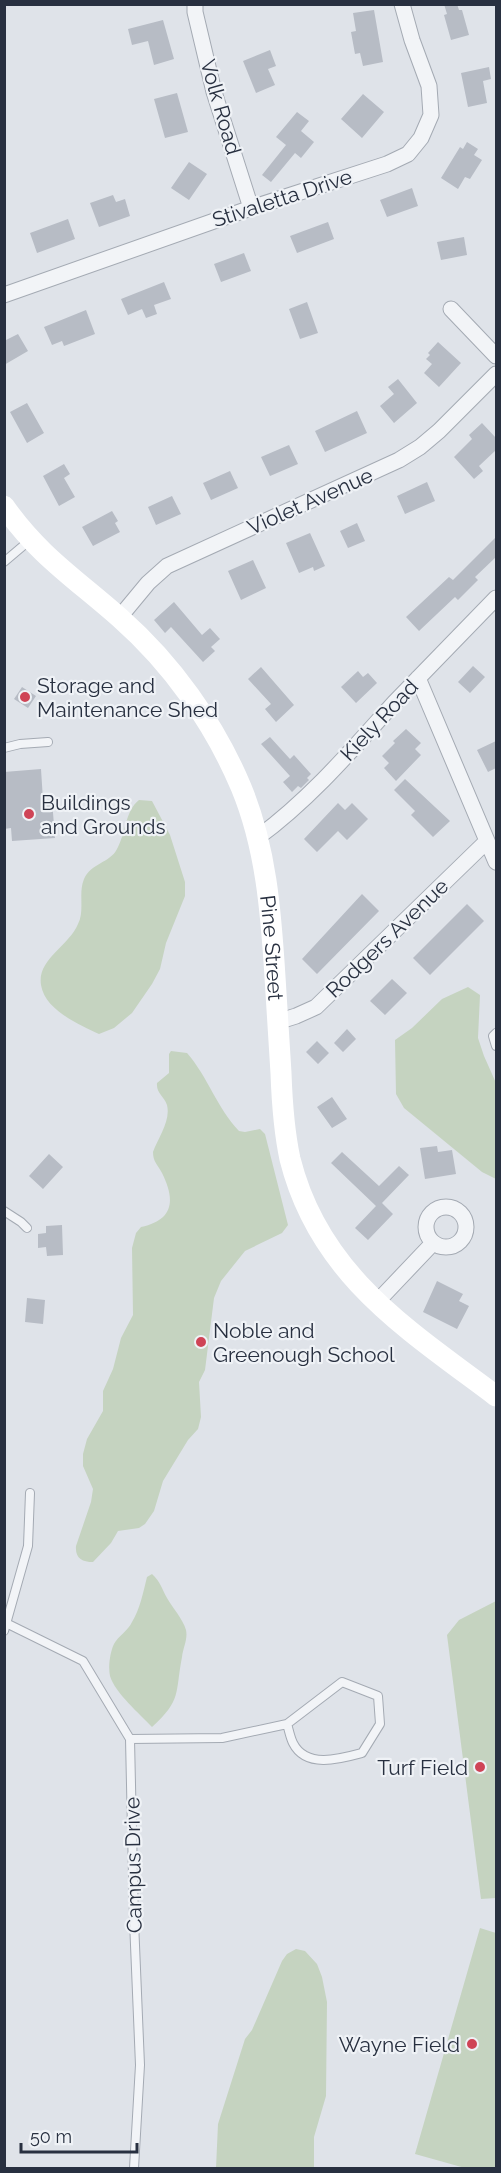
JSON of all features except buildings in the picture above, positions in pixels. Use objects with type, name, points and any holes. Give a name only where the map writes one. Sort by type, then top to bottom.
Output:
[{"type":"street","name":"Volk Road","points":[[195,4],[214,92],[251,208]]},
{"type":"street","name":"Stivaletta Drive","points":[[4,296],[251,208],[387,164],[408,154],[421,138],[431,115],[429,87],[402,4]]},
{"type":"street","points":[[450,309],[496,356]]},
{"type":"street","name":"Violet Avenue","points":[[119,618],[148,582],[167,566],[377,472],[420,447],[496,374]]},
{"type":"street","name":"Pine Street","points":[[4,506],[30,540],[58,568],[119,618],[171,672],[211,728],[242,790],[257,838],[267,885],[283,1110],[290,1157],[296,1179],[314,1219],[335,1256],[359,1286],[396,1320],[496,1396]]},
{"type":"street","name":"Kiely Road","points":[[257,838],[279,822],[316,788],[496,598]]},
{"type":"street","points":[[418,678],[496,862]]},
{"type":"street","name":"Rodgers Avenue","points":[[277,1022],[316,1006],[487,841]]},
{"type":"street","points":[[376,1303],[433,1243]]},
{"type":"lane","points":[[4,562],[30,540]]},
{"type":"lane","points":[[4,748],[20,744],[48,742]]},
{"type":"lane","points":[[496,1033],[494,1040],[496,1046]]},
{"type":"lane","points":[[4,1211],[27,1228]]},
{"type":"lane","points":[[5,1625],[28,1546],[30,1493]]},
{"type":"lane","name":"Campus Drive","points":[[5,1625],[83,1661],[130,1739],[140,2065],[134,2169]]},
{"type":"lane","points":[[130,1739],[222,1738],[287,1724],[342,1682],[378,1696],[380,1725],[362,1753],[336,1761],[309,1759],[293,1744],[287,1724]]},
{"type":"green space","points":[[139,800],[152,801],[170,835],[185,882],[185,896],[166,943],[160,969],[152,984],[132,1013],[114,1028],[99,1034],[72,1021],[49,1002],[41,985],[41,976],[49,960],[74,932],[78,924],[84,879],[91,870],[114,854],[120,843],[128,816]]},
{"type":"green space","points":[[468,987],[480,995],[478,1038],[496,1083],[496,1179],[482,1172],[404,1108],[396,1094],[395,1040],[412,1028],[442,999]]},
{"type":"green space","points":[[171,1051],[187,1053],[239,1131],[260,1129],[265,1134],[288,1225],[282,1233],[245,1251],[221,1281],[214,1298],[205,1370],[199,1382],[201,1417],[198,1429],[188,1440],[163,1481],[154,1511],[145,1524],[139,1528],[118,1531],[111,1543],[93,1562],[89,1562],[80,1558],[76,1550],[93,1489],[83,1466],[83,1454],[87,1439],[103,1411],[103,1391],[113,1369],[121,1338],[133,1315],[132,1248],[136,1233],[141,1227],[160,1220],[169,1208],[169,1192],[153,1152],[166,1123],[168,1111],[157,1083],[169,1073]]},
{"type":"green space","points":[[152,1574],[182,1622],[186,1630],[186,1640],[176,1695],[162,1718],[152,1727],[117,1689],[110,1676],[109,1668],[114,1644],[135,1617],[147,1577]]},
{"type":"green space","name":"Turf Field","points":[[496,1601],[496,1898],[481,1899],[447,1635],[459,1620]]},
{"type":"green space","name":"Wayne Field","points":[[480,1928],[496,1933],[496,2168],[465,2168],[415,2154]]},
{"type":"green space","points":[[296,1949],[305,1951],[317,1964],[327,2002],[326,2096],[314,2137],[314,2168],[216,2168],[218,2124],[245,2039],[252,2030],[282,1961],[287,1954]]},
{"type":"place","name":"Storage and Maintenance Shed","points":[[25,697]]},
{"type":"place","name":"Buildings and Grounds","points":[[29,814]]},
{"type":"place","name":"Noble and Greenough School","points":[[201,1342]]},
{"type":"place","name":"Turf Field","points":[[480,1767]]},
{"type":"place","name":"Wayne Field","points":[[472,2044]]}]
